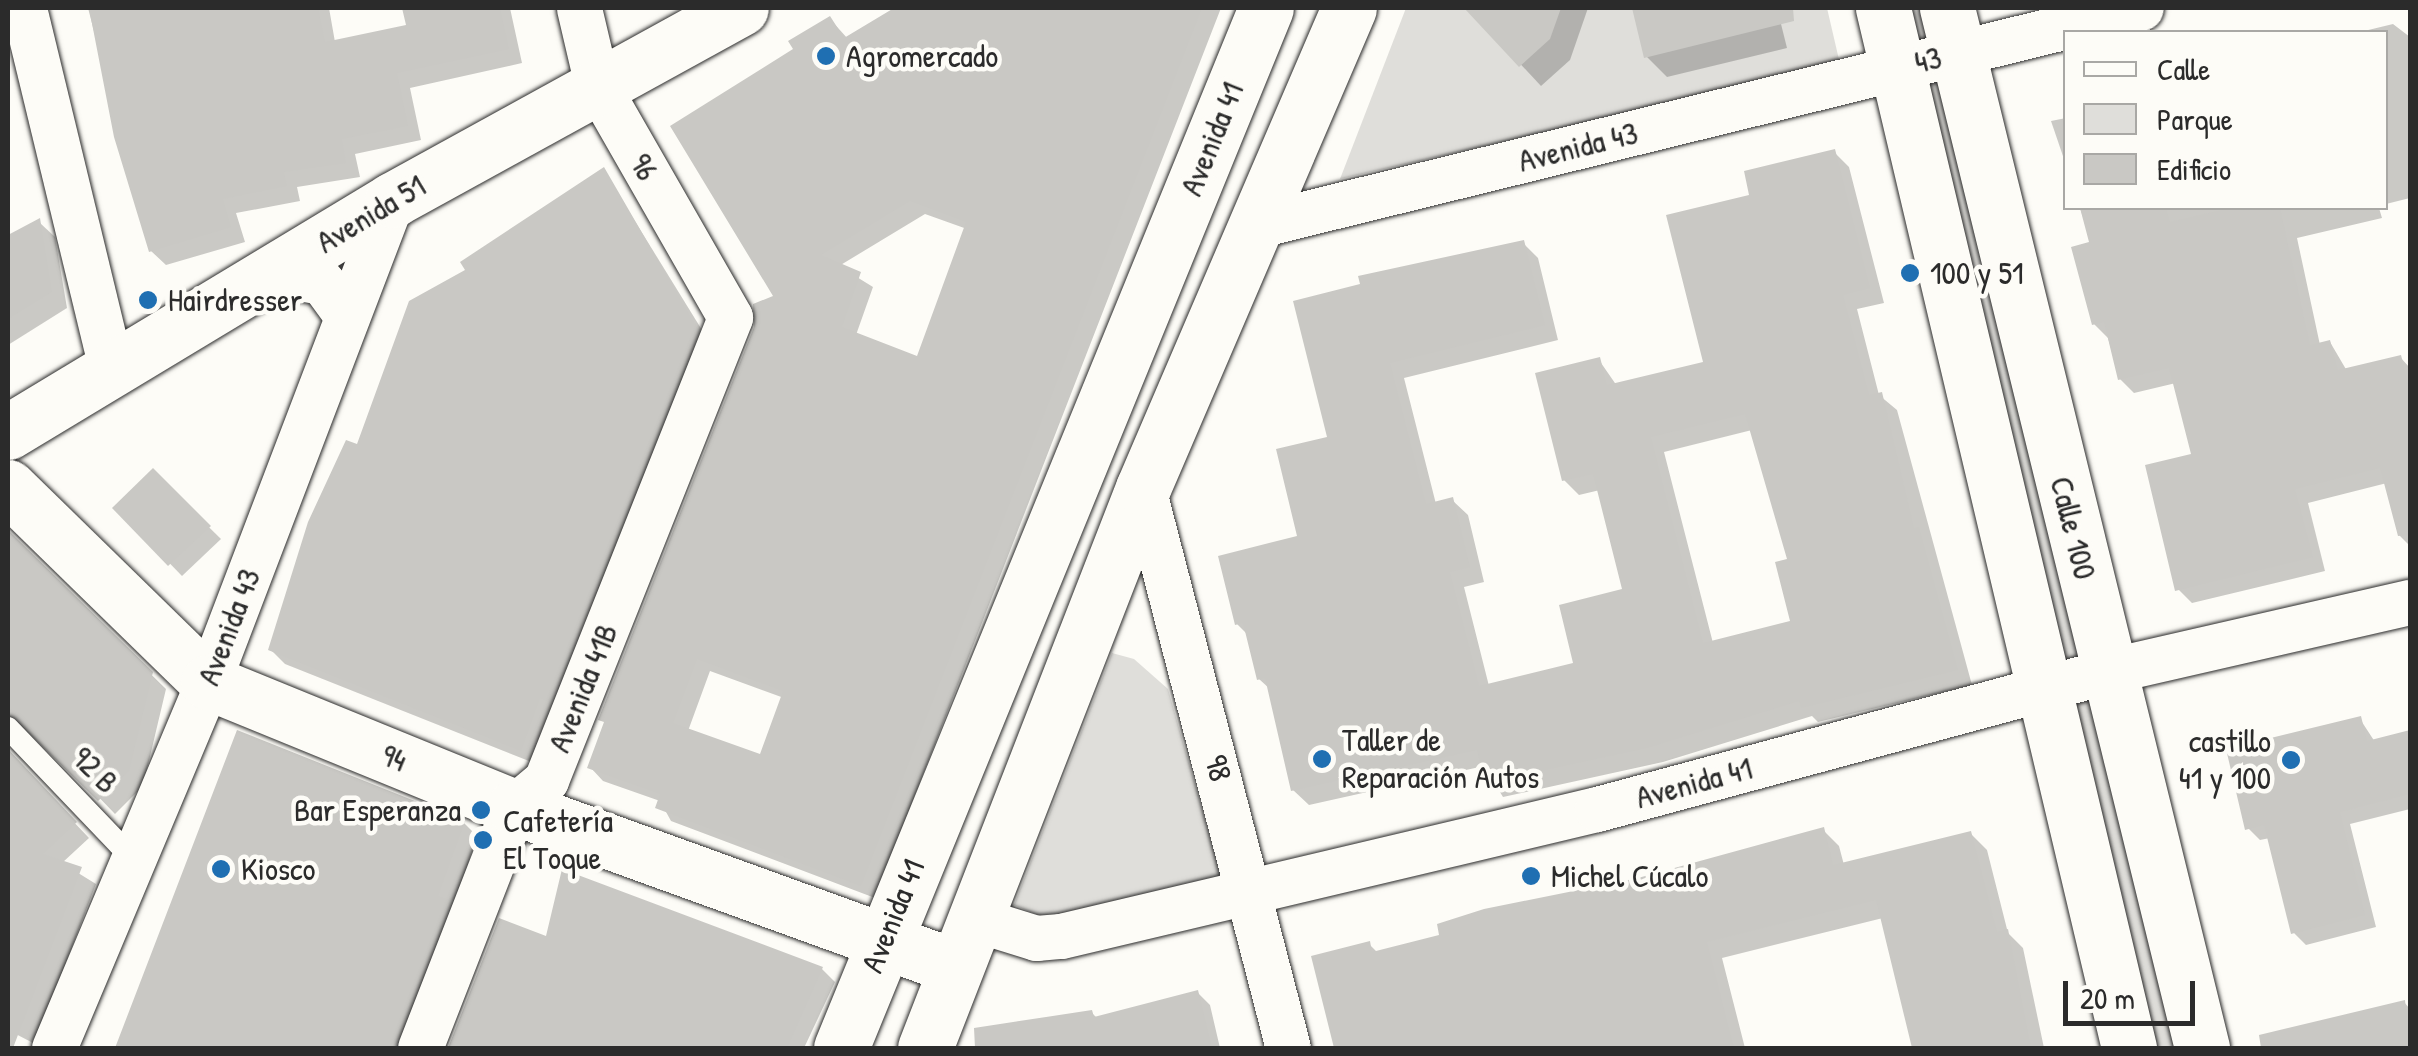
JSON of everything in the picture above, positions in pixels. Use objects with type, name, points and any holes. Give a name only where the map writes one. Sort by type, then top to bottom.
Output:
[{"type":"main road","name":"Avenida 51","points":[[8,432],[392,200],[741,8]]},
{"type":"main road","name":"Avenida 41","points":[[841,1048],[1266,8]]},
{"type":"main road","points":[[924,1048],[1143,488],[1348,8]]},
{"type":"main road","name":"Calle 100","points":[[1883,8],[2129,1048]]},
{"type":"main road","name":"Calle 100","points":[[1952,30],[2202,1048]]},
{"type":"main road","name":"94","points":[[8,487],[208,682],[514,807],[881,944],[966,943]]},
{"type":"street","points":[[24,8],[112,372]]},
{"type":"street","name":"96","points":[[579,8],[596,85],[730,317]]},
{"type":"street","points":[[1952,30],[2141,8]]},
{"type":"street","name":"43","points":[[1898,68],[1952,30]]},
{"type":"street","name":"Avenida 43","points":[[1258,225],[1898,68]]},
{"type":"street","name":"Avenida 43","points":[[54,1048],[208,682],[392,200]]},
{"type":"street","points":[[272,274],[322,282],[347,316]]},
{"type":"street","name":"Avenida 41B","points":[[420,1048],[514,807],[546,780],[730,317]]},
{"type":"street","name":"98","points":[[1143,488],[1250,886],[1288,1048]]},
{"type":"street","name":"Avenida 41","points":[[966,943],[1060,936],[1250,886],[1597,808],[2108,672],[2410,602]]},
{"type":"lane","name":"92 B","points":[[8,728],[133,859]]},
{"type":"green space","points":[[1406,8],[1827,8],[1840,64],[1340,179]]},
{"type":"green space","points":[[1907,8],[1923,8],[2176,1048],[2155,1048]]},
{"type":"green space","points":[[1112,653],[1134,659],[1168,689],[1222,880],[1051,921],[1014,905]]},
{"type":"building","points":[[89,8],[318,8],[325,42],[406,25],[402,8],[500,8],[509,49],[397,73],[408,126],[342,139],[346,163],[284,172],[287,186],[223,199],[231,227],[149,252],[114,137]]},
{"type":"building","points":[[894,8],[1202,8],[861,886],[655,808],[660,794],[587,768],[604,722],[598,720],[754,327],[753,304],[773,296],[670,126],[793,49],[788,41],[830,16],[844,38]],"holes":[[[910,201],[966,222],[917,356],[842,327],[861,272],[821,255]],[[697,659],[783,691],[760,754],[673,723]]]},
{"type":"building","points":[[1464,8],[1561,8],[1550,39],[1519,67]]},
{"type":"building","points":[[1632,8],[1793,8],[1794,21],[1644,58]]},
{"type":"building","points":[[1835,149],[1870,288],[1843,295],[1869,395],[1882,392],[1914,528],[1919,527],[1958,670],[1801,708],[1799,701],[1647,748],[1485,783],[1477,750],[1291,791],[1265,678],[1257,680],[1243,623],[1235,625],[1218,556],[1297,536],[1276,449],[1327,437],[1293,301],[1360,284],[1358,276],[1524,240],[1545,325],[1390,363],[1426,504],[1453,497],[1470,567],[1450,572],[1479,686],[1573,663],[1559,605],[1622,589],[1593,474],[1562,481],[1535,373],[1600,357],[1607,385],[1703,362],[1666,215],[1749,195],[1744,171]],"holes":[[[1745,414],[1787,559],[1775,562],[1790,621],[1703,643],[1651,437]]]},
{"type":"building","points":[[604,167],[697,328],[549,702],[540,698],[521,751],[268,650],[308,522],[346,440],[357,444],[409,301],[465,270],[460,262]]},
{"type":"building","points":[[2081,210],[2167,210],[2170,222],[2221,210],[2280,210],[2310,345],[2330,340],[2338,370],[2401,355],[2410,392],[2410,535],[2398,536],[2380,468],[2295,489],[2313,557],[2175,591],[2145,465],[2191,454],[2169,368],[2118,380],[2104,322],[2092,325],[2071,247],[2089,242]]},
{"type":"building","points":[[40,218],[52,292],[8,319],[8,235]]},
{"type":"building","points":[[153,468],[211,526],[168,566],[112,508]]},
{"type":"building","points":[[8,530],[153,672],[129,771],[98,801],[8,713]]},
{"type":"building","points":[[2361,716],[2367,741],[2410,730],[2410,794],[2340,812],[2365,915],[2291,934],[2264,825],[2245,830],[2226,749]]},
{"type":"building","points":[[237,730],[465,821],[438,896],[449,900],[394,1048],[115,1048]]},
{"type":"building","points":[[8,749],[77,822],[43,854],[82,867],[13,1048],[8,1048]]},
{"type":"building","points":[[1824,827],[1833,865],[1971,831],[1997,932],[2008,929],[2031,1048],[1912,1048],[1876,900],[1707,942],[1734,1048],[1334,1048],[1311,956],[1370,941],[1372,952],[1439,935],[1437,924],[1484,909],[1638,878]]},
{"type":"building","points":[[562,869],[823,967],[787,1048],[448,1048],[499,918],[546,936]]},
{"type":"building","points":[[1198,990],[1212,1048],[975,1048],[974,1028],[1092,1010],[1094,1017]]},
{"type":"building","points":[[2405,1000],[2410,1048],[2261,1048],[2259,1035]]},
{"type":"place","name":"Agromercado","points":[[826,56]]},
{"type":"place","name":"100 y 51","points":[[1910,273]]},
{"type":"place","name":"Hairdresser","points":[[148,300]]},
{"type":"place","name":"Taller de Reparación Autos","points":[[1322,759]]},
{"type":"place","name":"castillo 41 y 100","points":[[2291,760]]},
{"type":"place","name":"Bar Esperanza","points":[[481,810]]},
{"type":"place","name":"Cafetería El Toque","points":[[483,840]]},
{"type":"place","name":"Kiosco","points":[[221,869]]},
{"type":"place","name":"Michel Cúcalo","points":[[1531,876]]}]
